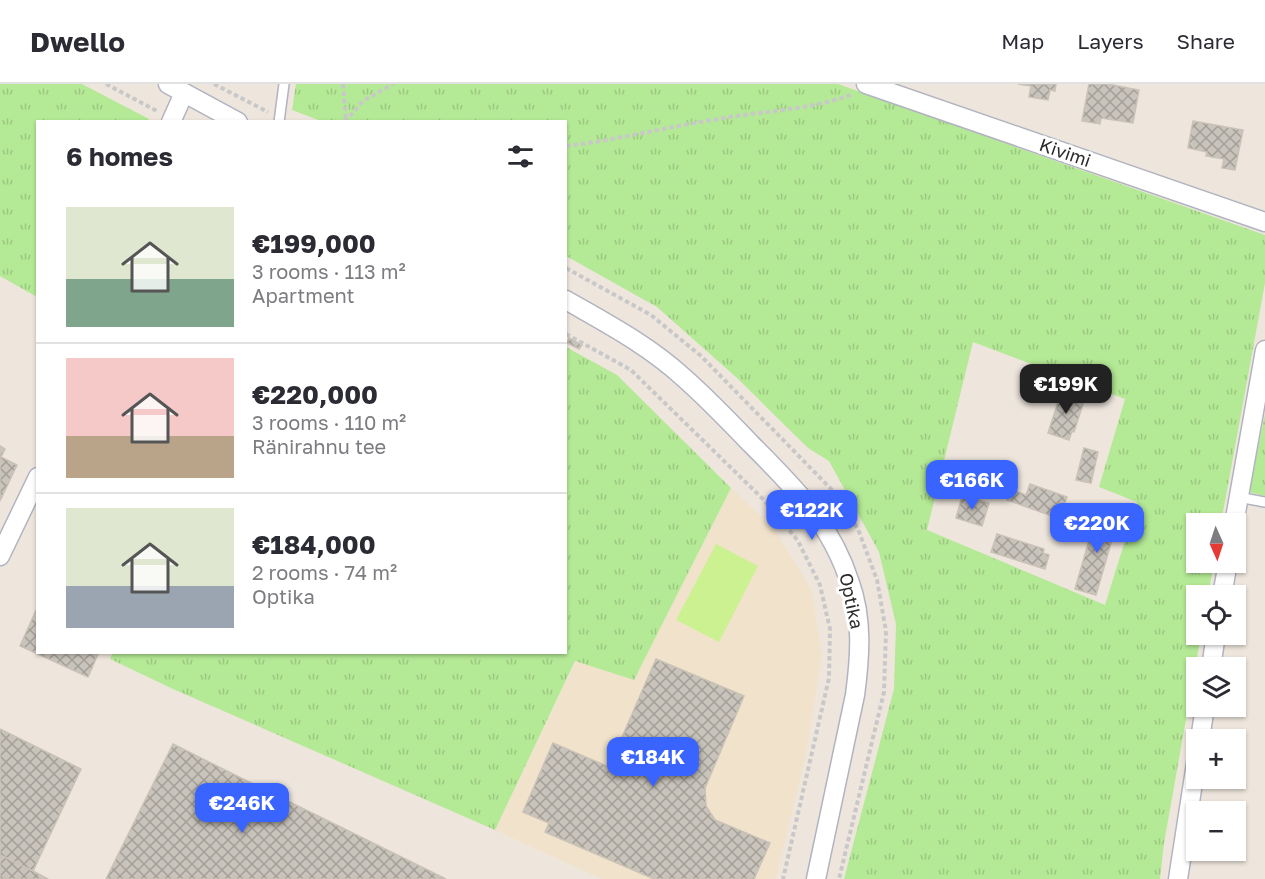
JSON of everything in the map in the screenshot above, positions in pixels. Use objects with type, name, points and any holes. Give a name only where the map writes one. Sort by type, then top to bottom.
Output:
[{"type":"street","points":[[168,84],[234,120]]},
{"type":"street","name":"Kivimi","points":[[870,85],[1265,222]]},
{"type":"street","points":[[172,120],[184,93]]},
{"type":"street","name":"Optika","points":[[567,301],[646,348],[683,377],[792,485],[827,531],[841,557],[851,584],[857,611],[859,666],[855,695],[816,879]]},
{"type":"street","points":[[1236,513],[1265,350]]},
{"type":"street","points":[[2,547],[36,481]]},
{"type":"street","points":[[1178,879],[1192,789]]},
{"type":"lane","points":[[279,119],[284,84]]},
{"type":"lane","points":[[1238,497],[1265,502]]},
{"type":"path","points":[[106,84],[172,120]]},
{"type":"path","points":[[214,84],[279,119]]},
{"type":"path","points":[[343,84],[346,120]]},
{"type":"path","points":[[347,120],[363,101],[393,84]]},
{"type":"path","points":[[567,147],[669,127],[816,104],[847,97],[870,85]]},
{"type":"path","points":[[567,269],[651,315],[701,356],[835,493],[858,529],[877,580],[886,631],[884,692],[839,879]]},
{"type":"path","points":[[567,335],[632,370],[764,500],[798,541],[820,585],[830,629],[829,678],[783,879]]},
{"type":"shaded area","points":[[731,488],[774,528],[812,591],[822,655],[806,754],[776,879],[601,879],[495,830],[576,661],[634,680]]},
{"type":"green space","points":[[0,84],[82,84],[149,119],[36,120],[36,296],[0,276]]},
{"type":"green space","points":[[296,84],[838,84],[1265,235],[1265,283],[1223,513],[1186,513],[1186,573],[1212,573],[1210,585],[1186,585],[1186,645],[1199,645],[1197,657],[1186,657],[1186,717],[1164,843],[1160,879],[844,879],[894,689],[896,624],[879,552],[829,461],[808,448],[737,378],[657,307],[567,257],[567,120],[318,120],[292,110]],"holes":[[[973,342],[1125,399],[1099,487],[1137,502],[1105,605],[927,530]]]},
{"type":"green space","points":[[567,348],[617,375],[731,488],[634,680],[575,661],[495,830],[173,689],[110,659],[112,654],[567,654]]},
{"type":"green space","points":[[1265,414],[1265,496],[1249,492]]},
{"type":"green space","points":[[716,544],[758,566],[719,642],[676,620]]},
{"type":"building","points":[[1018,84],[1056,84],[1055,91],[1050,90],[1048,100],[1029,97],[1031,86]]},
{"type":"building","points":[[1089,84],[1108,84],[1139,90],[1133,123],[1101,118],[1100,124],[1082,121]]},
{"type":"building","points":[[1193,121],[1243,130],[1235,170],[1222,168],[1224,159],[1206,156],[1207,152],[1188,148]]},
{"type":"building","points":[[569,338],[582,345],[579,349],[567,343]]},
{"type":"building","points":[[1069,389],[1080,392],[1078,399],[1084,401],[1069,440],[1048,433],[1061,393],[1067,395]]},
{"type":"building","points":[[0,446],[5,449],[1,457],[17,465],[0,501]]},
{"type":"building","points":[[1084,448],[1098,452],[1091,483],[1076,480]]},
{"type":"building","points":[[1030,484],[1067,497],[1063,508],[1056,505],[1052,516],[1007,500],[1010,489],[1026,495]]},
{"type":"building","points":[[962,496],[989,503],[982,526],[956,518]]},
{"type":"building","points":[[1097,513],[1118,519],[1096,595],[1075,589]]},
{"type":"building","points":[[997,534],[1044,549],[1043,553],[1049,555],[1045,569],[991,552]]},
{"type":"building","points":[[36,610],[36,653],[20,646]]},
{"type":"building","points":[[38,654],[98,654],[88,677]]},
{"type":"building","points":[[656,659],[744,696],[705,788],[706,806],[715,820],[770,843],[754,879],[654,879],[545,832],[549,823],[523,812],[553,743],[609,767]]},
{"type":"building","points":[[0,729],[81,769],[33,871],[0,855]]},
{"type":"building","points":[[173,744],[229,772],[446,879],[106,879]]},
{"type":"building","points":[[0,855],[33,871],[48,879],[0,879]]}]
